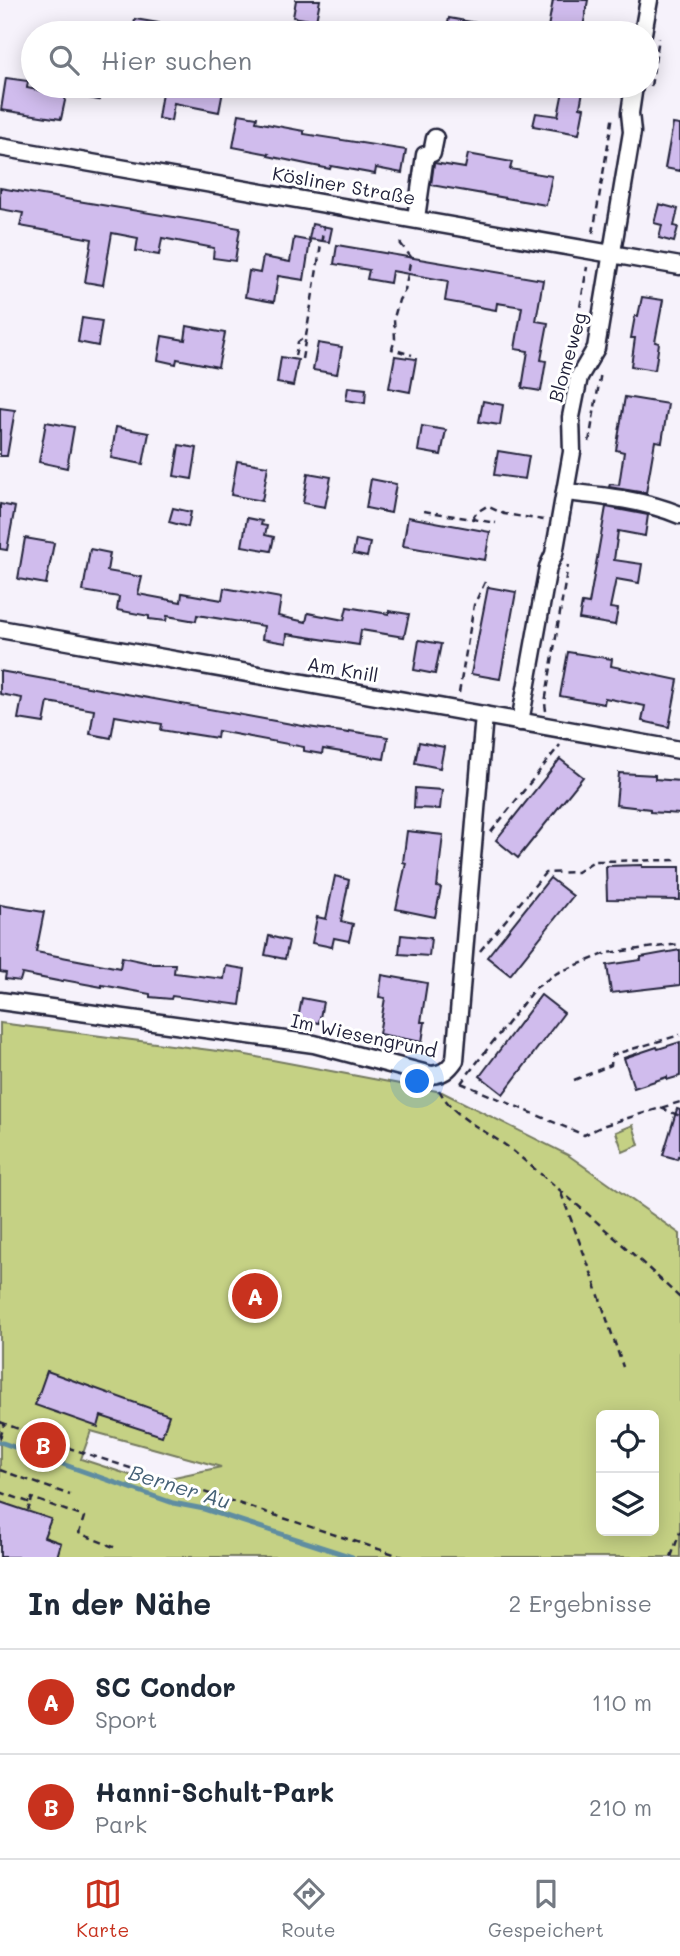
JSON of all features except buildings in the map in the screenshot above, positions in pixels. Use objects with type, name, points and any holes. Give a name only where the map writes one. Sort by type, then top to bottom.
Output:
[{"type":"street","points":[[645,21],[649,0]]},
{"type":"street","name":"Blomeweg","points":[[520,722],[572,452],[571,417],[579,377],[596,348],[632,132],[630,113],[632,98]]},
{"type":"street","points":[[416,218],[425,155],[432,153],[435,138]]},
{"type":"street","name":"Kösliner Straße","points":[[0,147],[680,266]]},
{"type":"street","points":[[565,492],[644,503],[680,515]]},
{"type":"street","name":"Am Knill","points":[[0,629],[680,750]]},
{"type":"street","name":"Im Wiesengrund","points":[[0,1001],[314,1044],[430,1075],[449,1069],[455,1060],[484,715]]},
{"type":"path","points":[[302,359],[324,226]]},
{"type":"path","points":[[400,243],[411,257],[405,290],[394,318],[395,339],[392,349],[412,355]]},
{"type":"path","points":[[295,356],[298,342],[306,336]]},
{"type":"path","points":[[472,519],[487,506],[504,514],[544,520]]},
{"type":"path","points":[[424,511],[496,523]]},
{"type":"path","points":[[458,700],[474,605],[485,582]]},
{"type":"path","points":[[485,840],[560,745]]},
{"type":"path","points":[[475,957],[545,873],[577,872],[594,861],[680,860]]},
{"type":"path","points":[[461,1083],[534,989],[557,973],[607,953],[680,944]]},
{"type":"path","points":[[574,1080],[611,1065],[612,1055],[680,1035]]},
{"type":"path","points":[[430,1075],[445,1101],[461,1118],[509,1148],[680,1298]]},
{"type":"path","points":[[455,1080],[584,1135],[605,1125],[680,1102]]},
{"type":"path","points":[[661,1108],[680,1116]]},
{"type":"path","points":[[560,1190],[592,1275],[622,1367]]},
{"type":"path","points":[[0,1422],[69,1448],[403,1557]]},
{"type":"path","points":[[0,1438],[5,1423]]},
{"type":"path","points":[[0,1470],[70,1495]]},
{"type":"path","points":[[0,1492],[31,1503]]},
{"type":"path","points":[[28,1510],[32,1499],[84,1517],[79,1533],[116,1548]]},
{"type":"path","points":[[671,1557],[680,1532]]},
{"type":"green space","points":[[0,1023],[241,1054],[442,1092],[568,1155],[680,1234],[680,1557],[0,1557]],"holes":[[[91,1431],[221,1467],[151,1482],[81,1459]]]},
{"type":"green space","points":[[633,1125],[639,1145],[623,1152],[616,1132]]},
{"type":"waterway","name":"Berner Au","points":[[0,1442],[173,1503],[204,1509],[352,1557]]},
{"type":"place","name":"SC Condor","points":[[255,1296]]},
{"type":"place","name":"Hanni-Schult-Park","points":[[43,1445]]}]
